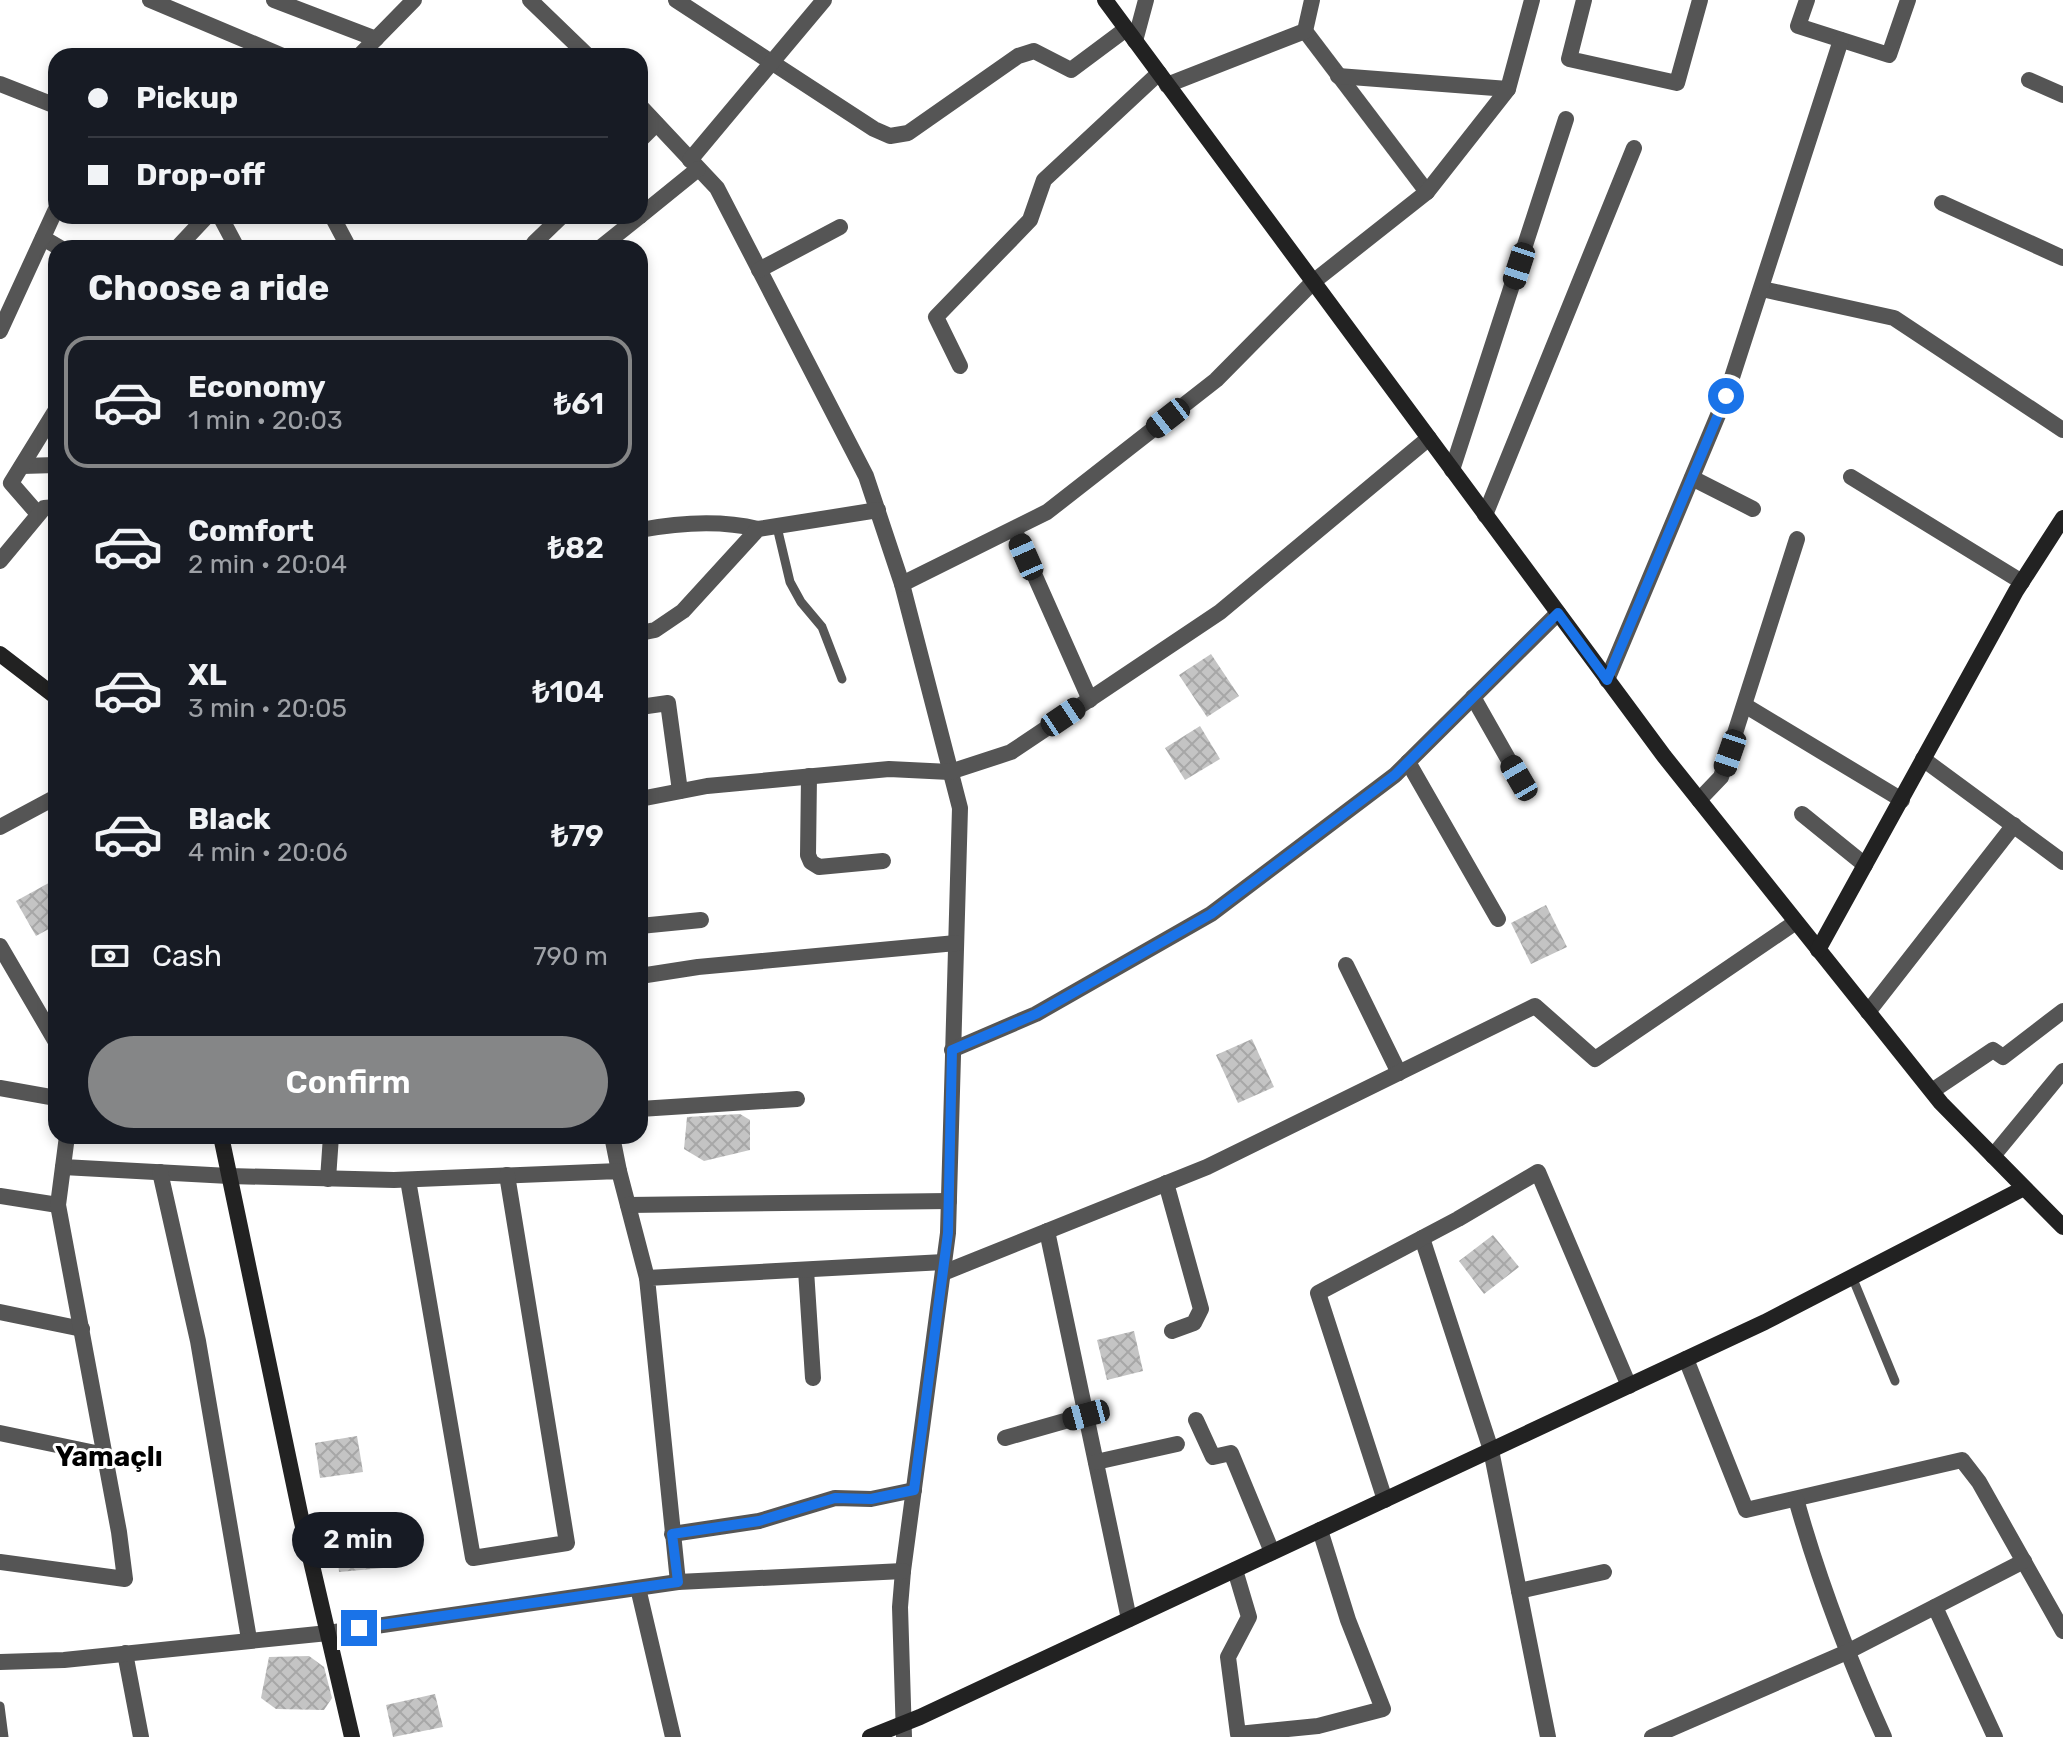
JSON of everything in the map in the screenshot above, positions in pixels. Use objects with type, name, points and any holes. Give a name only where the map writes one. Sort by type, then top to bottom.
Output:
[{"type":"main road","points":[[1105,0],[1699,800],[1932,1091],[2063,1227]]},
{"type":"main road","points":[[1818,950],[2022,582],[2063,518]]},
{"type":"main road","points":[[0,654],[48,691]]},
{"type":"main road","points":[[223,1144],[352,1737]]},
{"type":"main road","points":[[870,1737],[904,1730],[1129,1619],[1686,1359],[1853,1279],[2024,1188]]},
{"type":"street","points":[[150,0],[264,48]]},
{"type":"street","points":[[274,0],[376,39]]},
{"type":"street","points":[[367,48],[414,0]]},
{"type":"street","points":[[530,0],[578,48]]},
{"type":"street","points":[[676,0],[874,129],[890,136],[908,133],[1018,56],[1034,51],[1071,70],[1131,35],[1146,0]]},
{"type":"street","points":[[648,208],[694,164],[824,0]]},
{"type":"street","points":[[1312,0],[1305,31],[1427,192]]},
{"type":"street","points":[[902,584],[1047,512],[1216,380],[1313,282],[1427,192],[1508,89],[1532,0]]},
{"type":"street","points":[[1584,0],[1569,59],[1677,83],[1700,0]]},
{"type":"street","points":[[1807,0],[1798,26],[1889,55],[1908,0]]},
{"type":"street","points":[[960,366],[936,317],[1030,220],[1044,180],[1163,79],[1305,31]]},
{"type":"street","points":[[1607,680],[1726,396],[1841,40]]},
{"type":"street","points":[[1338,76],[1508,89]]},
{"type":"street","points":[[2029,80],[2063,95]]},
{"type":"street","points":[[0,84],[48,103]]},
{"type":"street","points":[[648,115],[717,188],[866,476],[902,584],[960,808],[949,1201],[903,1571],[900,1607],[904,1730]]},
{"type":"street","points":[[1452,470],[1566,119]]},
{"type":"street","points":[[648,132],[656,124]]},
{"type":"street","points":[[1485,515],[1634,148]]},
{"type":"street","points":[[1942,203],[2063,258]]},
{"type":"street","points":[[0,331],[4,314],[49,224]]},
{"type":"street","points":[[184,240],[200,224]]},
{"type":"street","points":[[537,240],[554,224]]},
{"type":"street","points":[[610,240],[630,224]]},
{"type":"street","points":[[759,270],[840,227]]},
{"type":"street","points":[[43,238],[48,241]]},
{"type":"street","points":[[1762,289],[1894,318],[2063,430]]},
{"type":"street","points":[[38,514],[11,483],[48,423]]},
{"type":"street","points":[[648,797],[680,791],[889,769],[950,772],[1011,752],[1220,612],[1429,438]]},
{"type":"street","points":[[22,466],[48,465]]},
{"type":"street","points":[[1851,477],[2022,582]]},
{"type":"street","points":[[1692,478],[1753,509]]},
{"type":"street","points":[[0,561],[38,514],[48,508]]},
{"type":"street","points":[[648,528],[668,524],[758,529],[878,510]]},
{"type":"street","points":[[648,631],[683,611],[758,529]]},
{"type":"street","points":[[1014,529],[1090,700]]},
{"type":"street","points":[[1699,800],[1721,777],[1797,539]]},
{"type":"street","points":[[952,1050],[1036,1014],[1211,914],[1383,784],[1558,613]]},
{"type":"street","points":[[1473,697],[1519,778]]},
{"type":"street","points":[[648,706],[668,703],[680,791]]},
{"type":"street","points":[[1746,706],[1902,800]]},
{"type":"street","points":[[1923,759],[2063,862]]},
{"type":"street","points":[[1408,762],[1498,919]]},
{"type":"street","points":[[809,776],[808,855],[811,862],[819,867],[883,861]]},
{"type":"street","points":[[0,827],[48,801]]},
{"type":"street","points":[[1802,814],[1865,865]]},
{"type":"street","points":[[1868,1012],[2014,825]]},
{"type":"street","points":[[648,925],[701,920]]},
{"type":"street","points":[[647,1278],[806,1270],[943,1268],[1047,1231],[1207,1167],[1535,1006],[1595,1059],[1796,922]]},
{"type":"street","points":[[648,975],[698,967],[956,943]]},
{"type":"street","points":[[0,946],[48,1028]]},
{"type":"street","points":[[1346,965],[1399,1073]]},
{"type":"street","points":[[1932,1091],[1993,1050],[2003,1057],[2063,1011]]},
{"type":"street","points":[[1993,1156],[2063,1071]]},
{"type":"street","points":[[0,1088],[48,1097]]},
{"type":"street","points":[[648,1108],[797,1099]]},
{"type":"street","points":[[0,1562],[125,1579],[58,1205],[66,1144]]},
{"type":"street","points":[[328,1179],[330,1144]]},
{"type":"street","points":[[614,1144],[647,1278],[678,1582]]},
{"type":"street","points":[[63,1167],[229,1176],[408,1180],[619,1171]]},
{"type":"street","points":[[160,1172],[198,1341],[249,1639]]},
{"type":"street","points":[[1385,1500],[1318,1293],[1538,1172],[1629,1386]]},
{"type":"street","points":[[408,1180],[473,1558],[567,1543],[507,1175]]},
{"type":"street","points":[[1166,1183],[1201,1309],[1194,1323],[1172,1331]]},
{"type":"street","points":[[0,1196],[58,1205]]},
{"type":"street","points":[[628,1205],[949,1201]]},
{"type":"street","points":[[1047,1231],[1129,1619]]},
{"type":"street","points":[[1422,1238],[1491,1450],[1548,1737]]},
{"type":"street","points":[[806,1270],[813,1378]]},
{"type":"street","points":[[0,1312],[82,1329]]},
{"type":"street","points":[[1686,1359],[1746,1510],[1962,1460],[1979,1482],[2024,1561],[2058,1612],[2063,1631]]},
{"type":"street","points":[[1005,1438],[1086,1415]]},
{"type":"street","points":[[1196,1420],[1213,1457],[1231,1453],[1272,1552]]},
{"type":"street","points":[[0,1433],[105,1455]]},
{"type":"street","points":[[1096,1462],[1177,1444]]},
{"type":"street","points":[[672,1534],[759,1521],[835,1498],[871,1499],[914,1490]]},
{"type":"street","points":[[1796,1499],[1813,1559],[1847,1652],[1884,1737]]},
{"type":"street","points":[[1235,1570],[1249,1617],[1228,1657],[1238,1734],[1295,1733],[1383,1709],[1348,1620],[1320,1530]]},
{"type":"street","points":[[1652,1737],[1847,1652],[2024,1561]]},
{"type":"street","points":[[0,1662],[64,1660],[328,1633],[678,1582],[903,1571]]},
{"type":"street","points":[[1519,1591],[1604,1572]]},
{"type":"street","points":[[638,1588],[673,1737]]},
{"type":"street","points":[[1935,1607],[1995,1737]]},
{"type":"street","points":[[125,1653],[141,1737]]},
{"type":"lane","points":[[777,527],[790,582],[801,602],[822,627],[842,679]]},
{"type":"lane","points":[[1853,1279],[1895,1381]]},
{"type":"lane","points":[[0,1706],[4,1737]]},
{"type":"building","points":[[1211,654],[1239,696],[1207,717],[1179,675]]},
{"type":"building","points":[[1200,726],[1220,759],[1185,780],[1165,748]]},
{"type":"building","points":[[48,883],[48,929],[36,936],[16,901]]},
{"type":"building","points":[[1546,905],[1567,947],[1531,964],[1511,923]]},
{"type":"building","points":[[1252,1039],[1274,1087],[1238,1103],[1216,1055]]},
{"type":"building","points":[[740,1114],[750,1120],[750,1150],[704,1161],[684,1149],[687,1117]]},
{"type":"building","points":[[1493,1235],[1519,1267],[1484,1294],[1459,1261]]},
{"type":"building","points":[[1134,1331],[1143,1371],[1107,1380],[1097,1340]]},
{"type":"building","points":[[357,1436],[363,1472],[320,1478],[315,1443]]},
{"type":"building","points":[[366,1530],[380,1534],[383,1568],[339,1572],[336,1539]]},
{"type":"building","points":[[309,1656],[324,1667],[332,1698],[324,1710],[276,1709],[261,1698],[269,1657]]},
{"type":"building","points":[[435,1694],[443,1727],[393,1737],[386,1705]]},
{"type":"district","name":"Yamaçlı","points":[[109,1456]]},
{"type":"route","points":[[359,1628],[678,1582],[672,1534],[759,1521],[835,1498],[871,1499],[914,1490],[948,1233],[952,1050],[1036,1014],[1211,914],[1395,775],[1558,613],[1607,680],[1726,396]]}]
